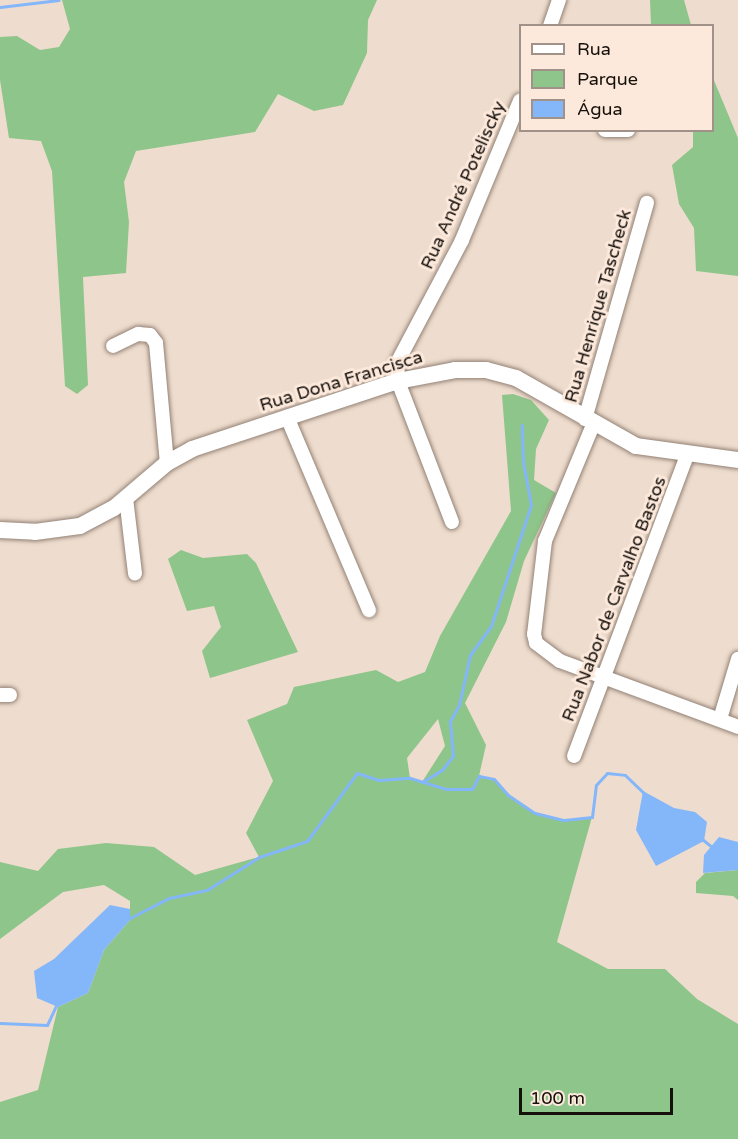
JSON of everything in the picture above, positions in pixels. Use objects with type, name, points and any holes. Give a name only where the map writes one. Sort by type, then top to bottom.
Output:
[{"type":"main road","name":"Rua Dona Francisca","points":[[0,530],[35,532],[80,526],[126,498],[167,463],[192,449],[398,381],[455,370],[501,373],[545,392],[589,422],[636,446],[687,455],[738,460]]},
{"type":"street","points":[[551,24],[560,0]]},
{"type":"street","name":"Rua André Poteliscky","points":[[398,381],[400,354],[462,240],[519,106]]},
{"type":"street","name":"Rua Henrique Tascheck","points":[[603,676],[560,661],[542,650],[534,634],[545,541],[589,422],[647,203]]},
{"type":"street","points":[[113,346],[138,334],[150,335],[156,343],[167,463]]},
{"type":"street","points":[[398,381],[452,522]]},
{"type":"street","points":[[287,417],[369,610]]},
{"type":"street","name":"Rua Nabor de Carvalho Bastos","points":[[574,756],[687,455]]},
{"type":"street","points":[[126,498],[135,573]]},
{"type":"street","points":[[720,719],[738,659]]},
{"type":"street","points":[[603,676],[738,727]]},
{"type":"green space","points":[[62,0],[377,0],[368,20],[367,53],[343,105],[314,111],[278,94],[255,132],[136,151],[124,182],[129,222],[126,273],[83,277],[88,385],[77,394],[65,386],[52,171],[41,141],[9,138],[0,80],[0,37],[17,36],[40,50],[59,47],[70,29]]},
{"type":"green space","points":[[650,0],[684,0],[691,24],[651,24]]},
{"type":"green space","points":[[714,80],[738,138],[738,276],[696,271],[694,228],[679,204],[672,165],[693,147],[693,132],[714,132]]},
{"type":"green space","points":[[513,394],[531,400],[549,420],[536,449],[534,480],[556,493],[524,561],[506,622],[465,703],[486,745],[479,776],[494,779],[508,795],[535,813],[564,820],[592,817],[557,942],[608,969],[665,969],[697,999],[738,1024],[738,1139],[0,1139],[0,1102],[38,1090],[58,1007],[88,993],[104,950],[130,920],[130,901],[104,885],[63,892],[0,939],[0,862],[38,871],[58,849],[106,843],[154,847],[195,875],[259,857],[246,833],[273,781],[247,720],[287,704],[294,687],[376,670],[398,682],[425,672],[440,636],[511,511],[502,395]],"holes":[[[438,719],[445,746],[422,782],[410,778],[407,758]]]},
{"type":"green space","points":[[181,550],[203,558],[247,554],[256,563],[298,652],[210,678],[202,651],[221,627],[214,606],[187,611],[168,559]]},
{"type":"green space","points":[[738,870],[738,900],[733,896],[696,893],[696,882],[705,873]]},
{"type":"water","points":[[643,791],[674,808],[695,812],[707,822],[704,841],[656,866],[636,830]]},
{"type":"water","points":[[719,837],[738,842],[738,870],[703,873],[704,855]]},
{"type":"water","points":[[110,905],[130,909],[130,920],[104,950],[88,993],[58,1007],[37,998],[34,971],[54,959]]},
{"type":"waterway","points":[[0,7],[59,0]]},
{"type":"waterway","points":[[422,782],[442,770],[453,756],[450,721],[459,705],[470,655],[491,626],[531,505],[523,462],[522,425]]},
{"type":"waterway","points":[[126,920],[169,898],[207,890],[259,857],[307,841],[357,773],[379,780],[410,778],[447,789],[472,789],[479,776],[494,779],[508,795],[535,813],[564,820],[592,817],[596,785],[607,773],[625,775],[645,794]]},
{"type":"waterway","points":[[702,839],[713,848]]},
{"type":"waterway","points":[[0,1023],[47,1025],[57,1004]]}]
